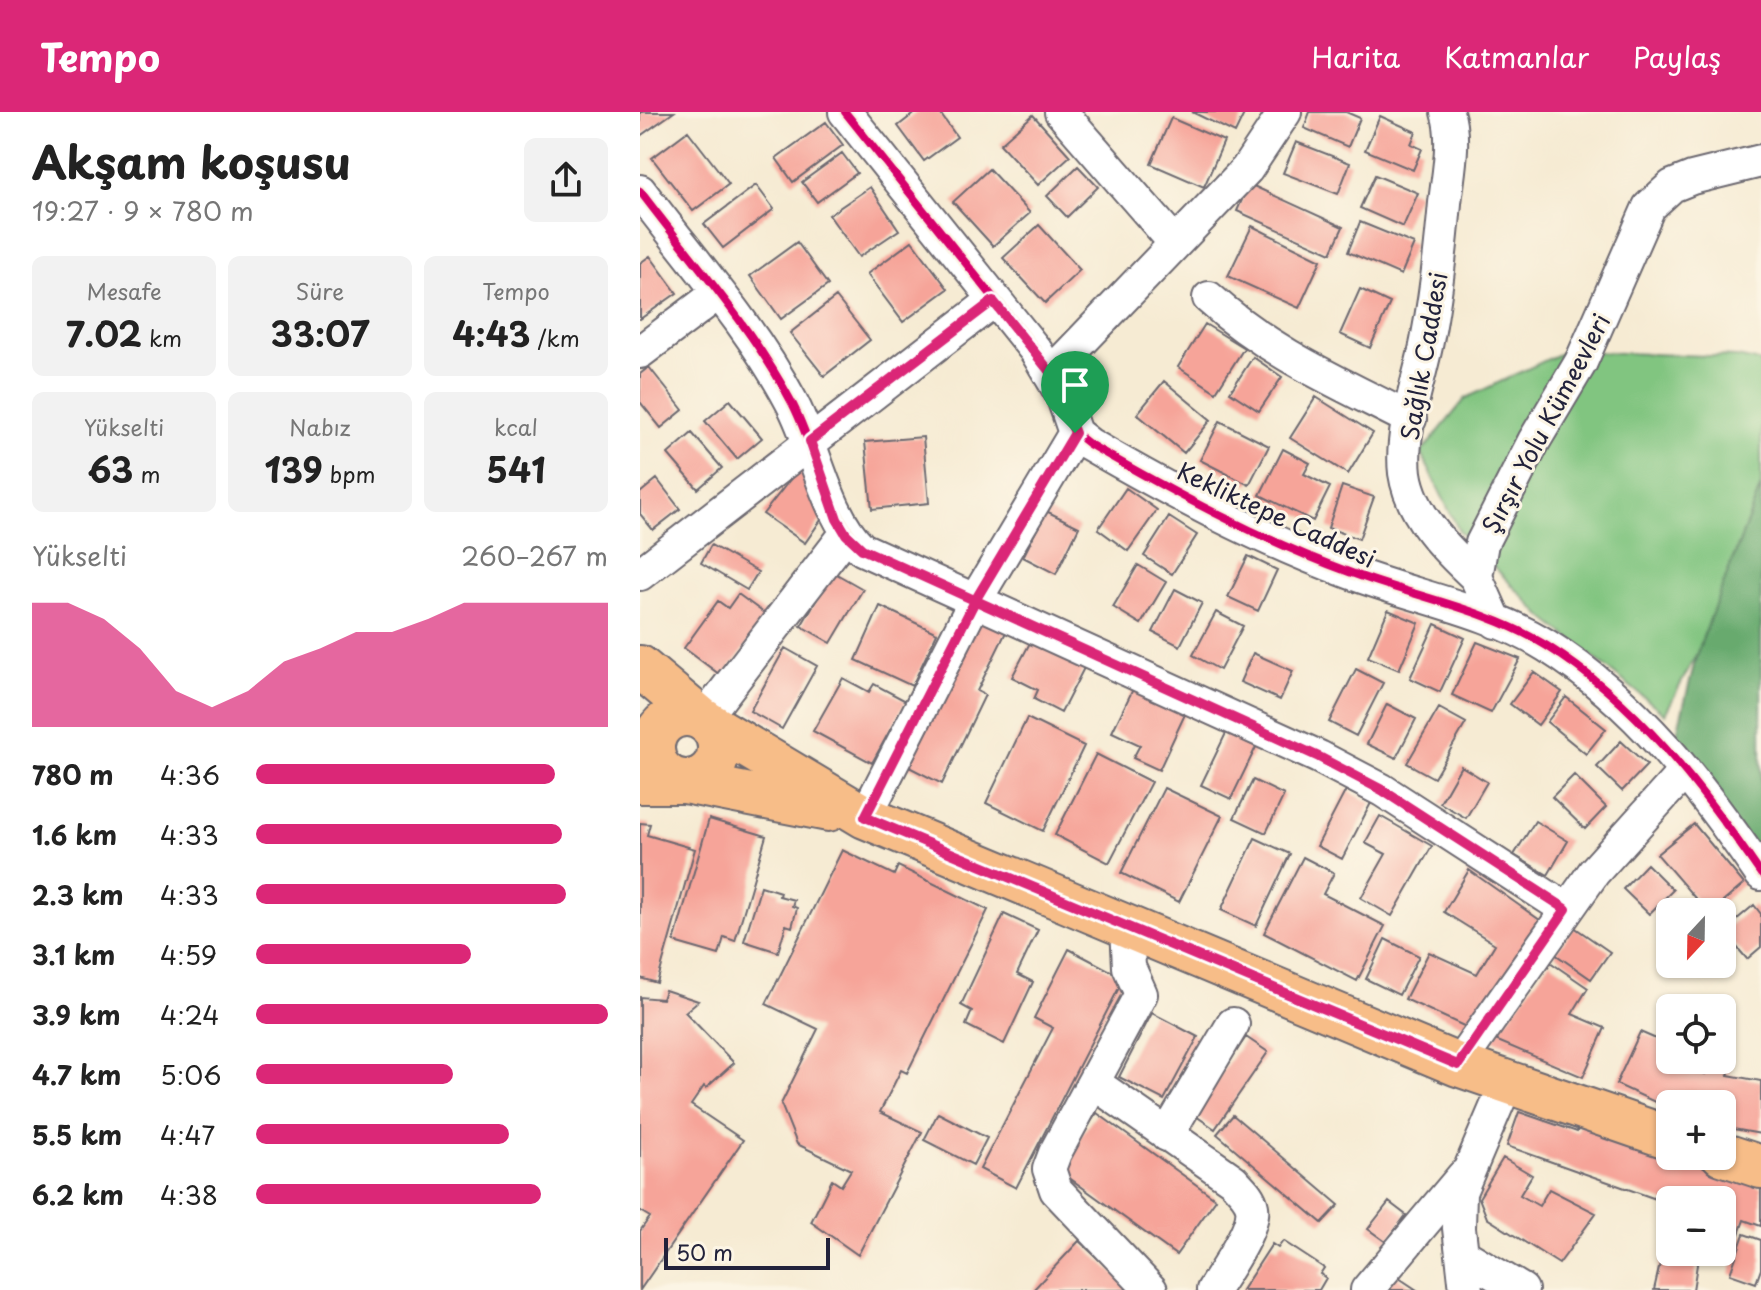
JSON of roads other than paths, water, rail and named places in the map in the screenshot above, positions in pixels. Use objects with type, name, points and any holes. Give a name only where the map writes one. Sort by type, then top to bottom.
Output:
[{"type":"main road","points":[[640,667],[662,747]]},
{"type":"main road","points":[[662,747],[865,817],[1506,1084],[1656,1133]]},
{"type":"main road","points":[[662,747],[865,817]]},
{"type":"main road","points":[[1736,1159],[1761,1167]]},
{"type":"street","points":[[845,112],[1051,373],[1075,433],[976,599],[865,817]]},
{"type":"street","points":[[1061,112],[1175,243]]},
{"type":"street","points":[[1051,373],[1261,152],[1285,112]]},
{"type":"street","name":"Sağlık Caddesi","points":[[1447,112],[1450,157],[1441,249],[1433,312],[1410,419],[1405,473],[1413,498],[1446,550],[1476,577]]},
{"type":"street","name":"Şırşır Yolu Kümeevleri","points":[[1476,577],[1482,543],[1534,441],[1581,362],[1649,207],[1672,186],[1761,161]]},
{"type":"street","points":[[640,191],[776,375],[810,441],[846,534],[883,561],[976,599],[1319,757],[1382,790],[1566,909]]},
{"type":"street","points":[[640,352],[717,294]]},
{"type":"street","points":[[1209,298],[1236,323],[1292,359],[1410,419]]},
{"type":"street","points":[[640,574],[993,301]]},
{"type":"street","name":"Kekliktepe Caddesi","points":[[1075,433],[1105,453],[1267,537],[1350,573],[1496,622],[1547,645],[1604,688],[1652,733],[1685,771],[1761,874]]},
{"type":"street","points":[[662,747],[846,534]]},
{"type":"street","points":[[1476,577],[1496,622]]},
{"type":"street","points":[[1458,1065],[1566,909],[1685,771]]},
{"type":"street","points":[[1127,927],[1129,967],[1141,994],[1049,1169],[1056,1190],[1151,1290]]},
{"type":"street","points":[[1167,1135],[1233,1024]]},
{"type":"street","points":[[1094,1083],[1233,1180],[1253,1208],[1243,1239],[1213,1290]]},
{"type":"street","points":[[1466,1290],[1457,1207],[1465,1173],[1506,1084]]},
{"type":"street","points":[[1367,1290],[1465,1173]]},
{"type":"street","points":[[1462,1254],[1522,1290]]}]
